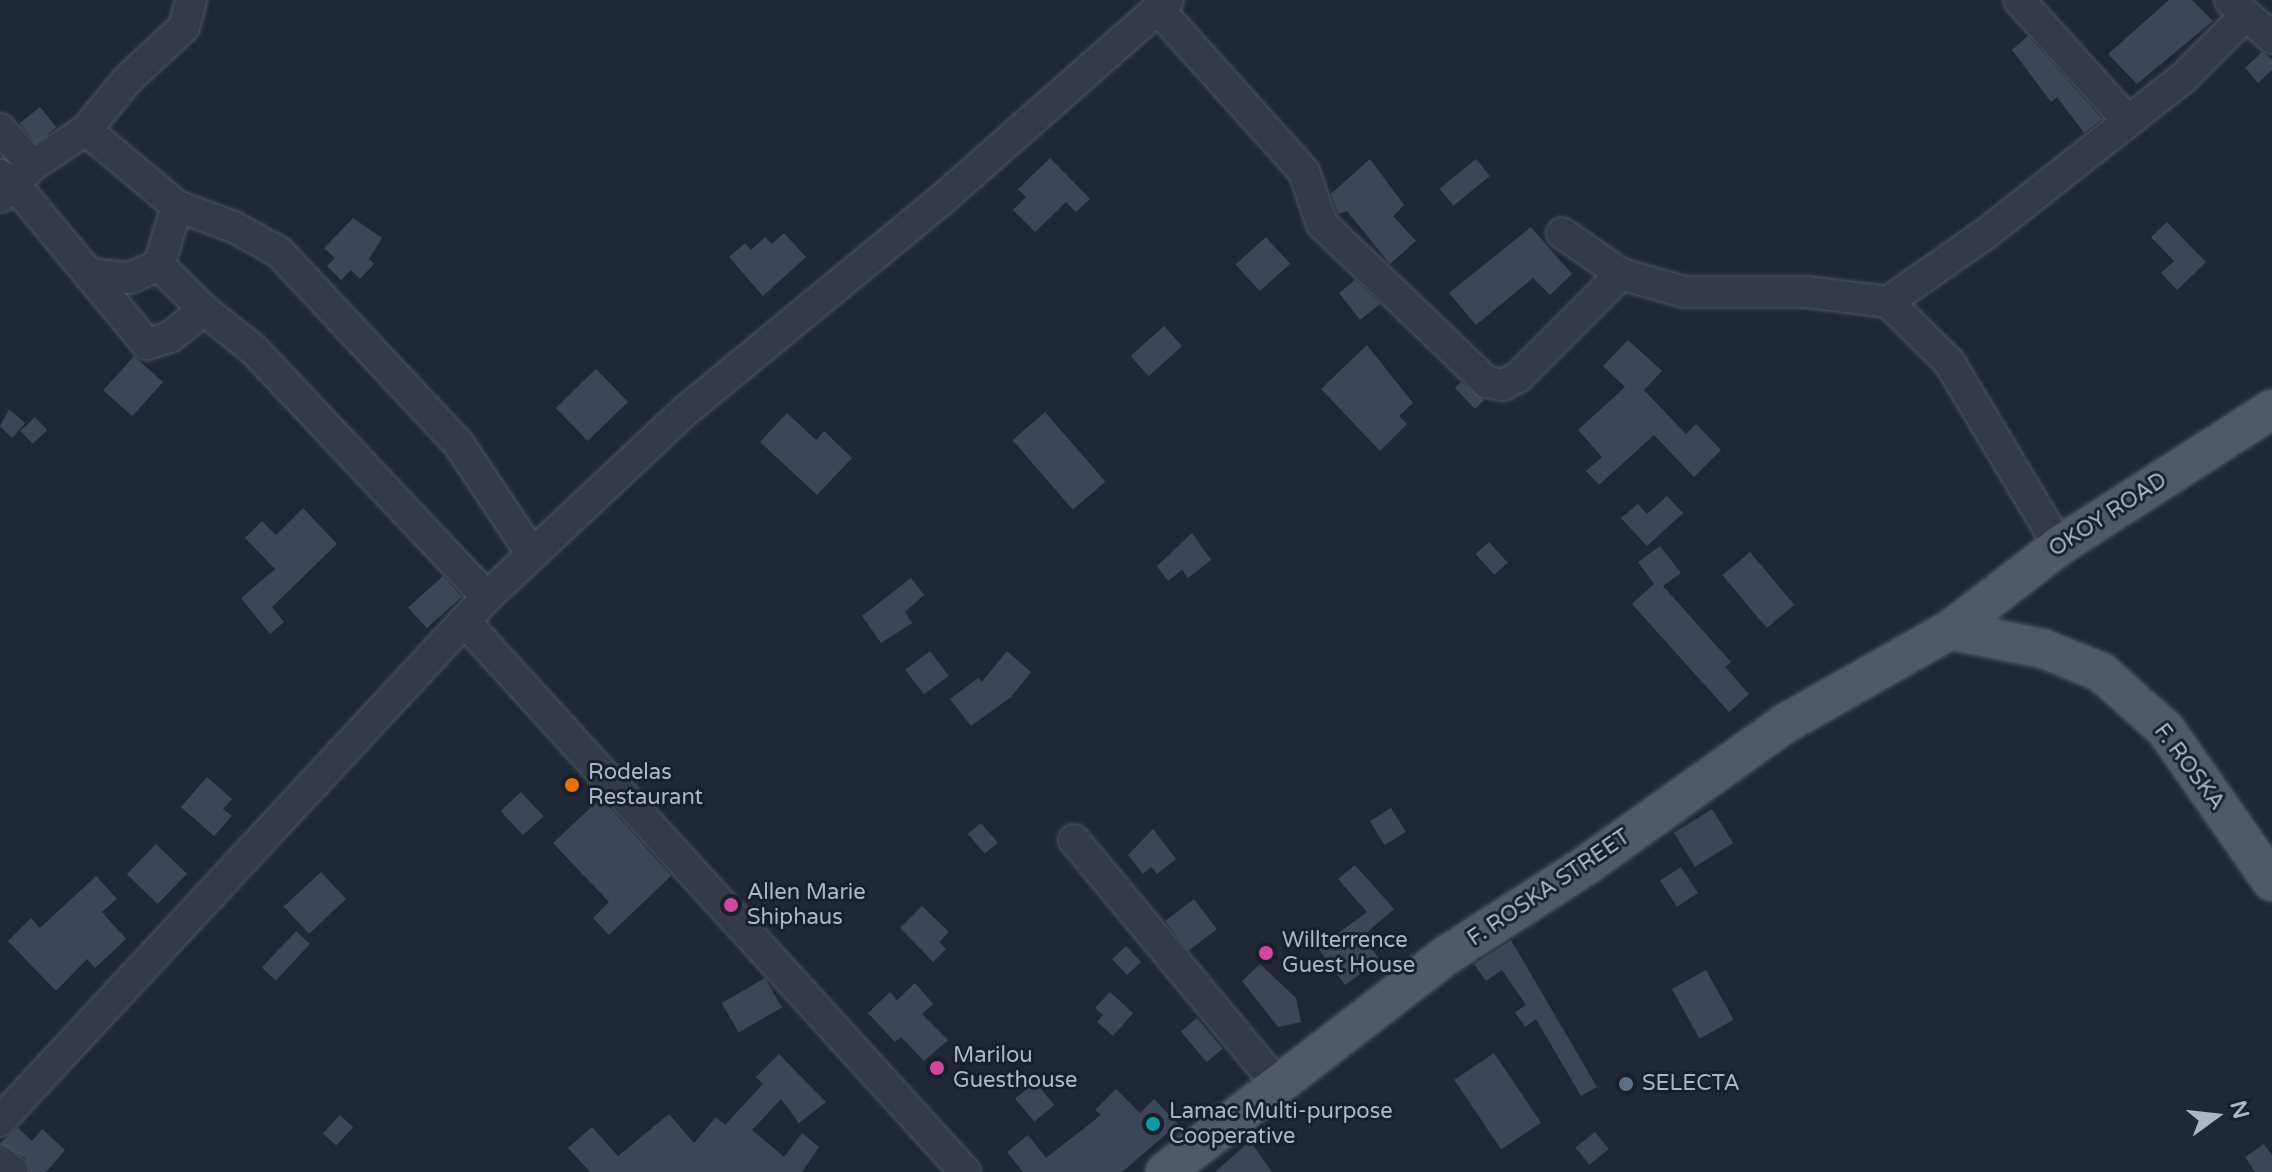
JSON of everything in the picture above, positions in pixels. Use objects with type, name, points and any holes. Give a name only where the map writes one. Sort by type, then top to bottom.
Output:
[{"type":"main road","name":"OKOY ROAD","points":[[1950,630],[2059,546],[2272,409]]},
{"type":"main road","name":"F. ROSKA","points":[[1950,630],[2044,649],[2101,672],[2166,730],[2272,882]]},
{"type":"main road","name":"F. ROSKA STREET","points":[[1165,1172],[1447,955],[1588,864],[1786,723],[1950,630]]},
{"type":"street","points":[[12,181],[86,130],[128,79],[184,27],[191,0]]},
{"type":"street","points":[[2019,0],[2128,121]]},
{"type":"street","points":[[1,1117],[487,597],[684,412],[939,202],[1163,4],[1304,172],[1322,224],[1487,382],[1503,385],[1518,377],[1621,274]]},
{"type":"street","points":[[1888,302],[1988,232],[2220,46],[2237,8],[2272,38]]},
{"type":"street","points":[[0,129],[12,181],[147,344],[170,337],[204,310]]},
{"type":"street","points":[[86,130],[177,206],[234,227],[279,252],[458,443],[532,554]]},
{"type":"street","points":[[88,274],[130,278],[159,265],[177,206]]},
{"type":"street","points":[[1562,233],[1621,274],[1684,292],[1807,292],[1888,302],[1949,362],[2059,546]]},
{"type":"street","points":[[159,265],[204,310],[253,349],[487,597]]},
{"type":"street","points":[[464,621],[965,1172]]},
{"type":"street","points":[[1074,840],[1278,1085]]},
{"type":"street","points":[[0,1161],[13,1172]]},
{"type":"building","points":[[2169,0],[2192,0],[2213,21],[2137,84],[2108,54]]},
{"type":"building","points":[[2028,36],[2102,119],[2084,133],[2057,97],[2051,102],[2012,50]]},
{"type":"building","points":[[2262,52],[2272,59],[2272,70],[2258,83],[2245,68]]},
{"type":"building","points":[[40,107],[56,127],[36,144],[20,123]]},
{"type":"building","points":[[1050,158],[1090,199],[1076,212],[1066,202],[1035,232],[1013,210],[1026,197],[1018,189]]},
{"type":"building","points":[[1370,159],[1404,205],[1393,216],[1416,241],[1390,264],[1347,211],[1338,214],[1331,194]]},
{"type":"building","points":[[1476,159],[1490,176],[1453,206],[1439,189]]},
{"type":"building","points":[[353,218],[382,238],[369,259],[374,264],[360,279],[351,270],[341,280],[327,266],[335,258],[324,248]]},
{"type":"building","points":[[2167,222],[2206,262],[2177,290],[2161,273],[2174,261],[2151,237]]},
{"type":"building","points":[[1531,227],[1572,274],[1550,295],[1533,278],[1476,325],[1449,293]]},
{"type":"building","points":[[784,233],[806,257],[763,296],[729,257],[745,243],[751,250],[765,237],[772,244]]},
{"type":"building","points":[[1266,237],[1290,264],[1260,291],[1236,264]]},
{"type":"building","points":[[1355,280],[1380,304],[1360,320],[1339,293]]},
{"type":"building","points":[[1164,326],[1182,346],[1149,376],[1131,356]]},
{"type":"building","points":[[1628,340],[1662,371],[1644,390],[1686,434],[1696,424],[1721,450],[1694,477],[1654,435],[1599,485],[1586,471],[1602,457],[1578,430],[1625,387],[1603,366]]},
{"type":"building","points":[[1367,345],[1413,403],[1399,416],[1407,424],[1380,451],[1321,389]]},
{"type":"building","points":[[134,356],[163,382],[132,416],[103,390]]},
{"type":"building","points":[[596,369],[628,402],[588,441],[556,408]]},
{"type":"building","points":[[1461,382],[1484,400],[1475,409],[1455,388]]},
{"type":"building","points":[[9,409],[25,423],[12,438],[0,426]]},
{"type":"building","points":[[1045,412],[1105,481],[1073,510],[1013,440]]},
{"type":"building","points":[[787,413],[816,440],[824,431],[852,458],[817,495],[760,442]]},
{"type":"building","points":[[35,417],[47,430],[33,444],[20,431]]},
{"type":"building","points":[[1667,496],[1683,513],[1647,546],[1621,518],[1638,504],[1647,514]]},
{"type":"building","points":[[303,508],[337,544],[272,607],[284,622],[270,634],[241,598],[275,569],[245,538],[262,521],[276,535]]},
{"type":"building","points":[[1192,533],[1211,560],[1188,578],[1182,570],[1168,581],[1157,566]]},
{"type":"building","points":[[1489,542],[1508,563],[1494,575],[1476,554]]},
{"type":"building","points":[[1660,546],[1681,573],[1663,586],[1731,662],[1725,667],[1749,694],[1729,712],[1632,604],[1654,584],[1638,562]]},
{"type":"building","points":[[1750,552],[1794,605],[1767,628],[1722,575]]},
{"type":"building","points":[[443,576],[462,597],[427,628],[408,607]]},
{"type":"building","points":[[911,578],[924,595],[905,612],[912,623],[881,643],[862,616]]},
{"type":"building","points":[[930,651],[949,676],[924,694],[905,670]]},
{"type":"building","points":[[1007,651],[1031,672],[1011,697],[971,726],[950,699],[978,678],[982,682]]},
{"type":"building","points":[[207,777],[232,799],[223,809],[232,816],[214,836],[181,807]]},
{"type":"building","points":[[521,792],[544,816],[523,835],[501,811]]},
{"type":"building","points":[[601,798],[671,876],[609,935],[593,918],[609,902],[553,843]]},
{"type":"building","points":[[1391,808],[1406,832],[1385,845],[1370,821]]},
{"type":"building","points":[[1712,809],[1733,843],[1695,867],[1674,833]]},
{"type":"building","points":[[981,823],[998,843],[985,854],[968,834]]},
{"type":"building","points":[[1153,829],[1176,859],[1157,874],[1151,867],[1143,874],[1128,855]]},
{"type":"building","points":[[156,844],[187,874],[158,904],[127,874]]},
{"type":"building","points":[[1355,865],[1394,909],[1363,936],[1380,960],[1345,985],[1318,948],[1367,912],[1338,879]]},
{"type":"building","points":[[1681,867],[1698,893],[1677,907],[1660,881]]},
{"type":"building","points":[[321,872],[346,899],[309,934],[284,907]]},
{"type":"building","points":[[96,876],[117,899],[102,912],[126,939],[95,968],[87,959],[56,991],[8,941],[31,918],[40,928]]},
{"type":"building","points":[[1194,899],[1217,929],[1188,951],[1165,921]]},
{"type":"building","points":[[922,906],[949,932],[939,942],[946,949],[933,962],[900,928]]},
{"type":"building","points":[[296,931],[310,944],[276,981],[262,968]]},
{"type":"building","points":[[1511,940],[1597,1087],[1581,1096],[1536,1019],[1525,1027],[1515,1012],[1526,1005],[1502,970],[1486,981],[1474,964]]},
{"type":"building","points":[[1126,946],[1141,962],[1127,975],[1112,959]]},
{"type":"building","points":[[1260,964],[1296,998],[1301,1022],[1278,1027],[1242,981]]},
{"type":"building","points":[[1706,970],[1734,1020],[1700,1039],[1672,989]]},
{"type":"building","points":[[765,978],[782,1007],[739,1032],[722,1003]]},
{"type":"building","points":[[915,983],[933,1004],[922,1014],[948,1040],[924,1061],[901,1037],[895,1042],[868,1013],[890,992],[897,1000]]},
{"type":"building","points":[[1110,992],[1133,1013],[1113,1036],[1097,1022],[1103,1015],[1095,1008]]},
{"type":"building","points":[[1197,1018],[1223,1049],[1207,1062],[1181,1031]]},
{"type":"building","points":[[1494,1053],[1541,1123],[1501,1149],[1454,1080]]},
{"type":"building","points":[[779,1054],[826,1102],[799,1123],[781,1099],[752,1130],[784,1157],[802,1133],[819,1147],[802,1172],[590,1172],[568,1148],[592,1127],[618,1156],[669,1114],[694,1143],[716,1117],[725,1125],[763,1084],[756,1077]]},
{"type":"building","points":[[1035,1082],[1054,1105],[1034,1122],[1015,1099]]},
{"type":"building","points":[[1116,1089],[1140,1113],[1154,1099],[1178,1124],[1122,1172],[1023,1172],[1007,1152],[1028,1135],[1046,1158],[1101,1115],[1095,1110]]},
{"type":"building","points":[[340,1115],[353,1127],[336,1146],[323,1133]]},
{"type":"building","points":[[18,1128],[32,1141],[42,1129],[65,1150],[46,1172],[31,1172],[25,1158],[0,1143]]},
{"type":"building","points":[[1595,1132],[1609,1149],[1589,1165],[1576,1148]]},
{"type":"building","points":[[1250,1141],[1272,1172],[1215,1172]]},
{"type":"building","points":[[2264,1144],[2272,1155],[2272,1172],[2255,1172],[2245,1157]]},
{"type":"place","name":"Rodelas Restaurant","points":[[572,785]]},
{"type":"place","name":"Allen Marie Shiphaus","points":[[731,905]]},
{"type":"place","name":"Willterrence Guest House","points":[[1266,953]]},
{"type":"place","name":"Marilou Guesthouse","points":[[937,1068]]},
{"type":"place","name":"SELECTA","points":[[1626,1084]]},
{"type":"place","name":"Lamac Multi-purpose Cooperative","points":[[1153,1124]]}]
